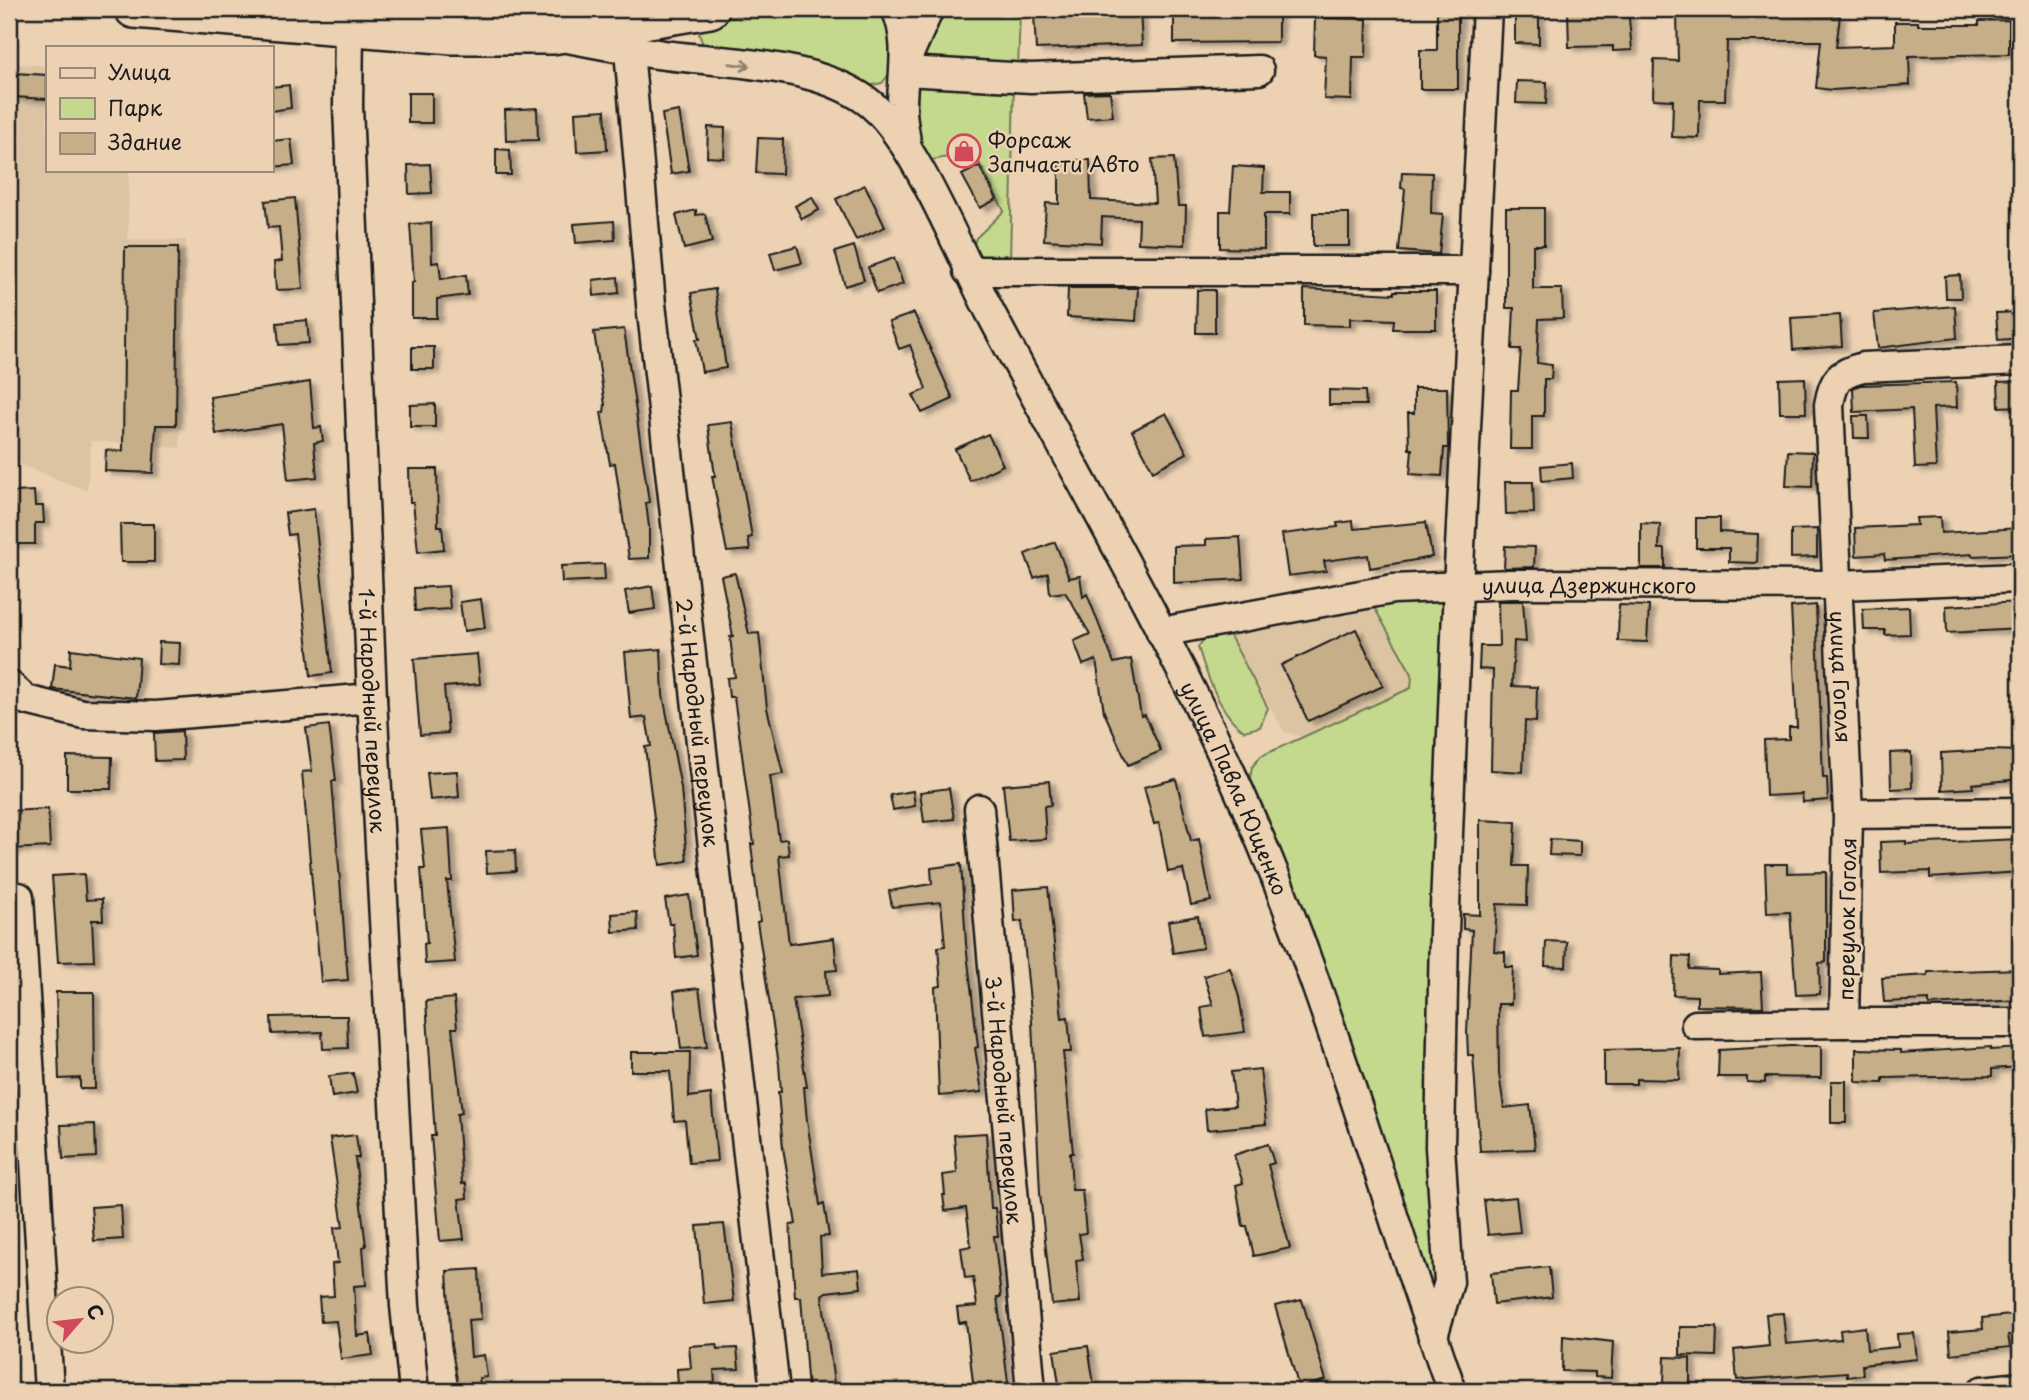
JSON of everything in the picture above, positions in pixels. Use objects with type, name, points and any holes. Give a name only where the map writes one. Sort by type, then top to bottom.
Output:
[{"type":"main road","points":[[134,9],[349,29],[453,35],[550,22],[701,10]]},
{"type":"street","points":[[895,9],[902,23],[906,65],[901,105],[907,148]]},
{"type":"street","points":[[906,65],[929,9]]},
{"type":"street","points":[[1433,1336],[1449,1282],[1440,1147],[1444,932],[1458,587],[1488,9]]},
{"type":"street","points":[[697,60],[683,45],[682,30],[701,10]]},
{"type":"street","points":[[550,22],[629,50],[786,71],[844,86],[873,106],[907,148]]},
{"type":"street","name":"1-й Народный переулок","points":[[349,29],[348,106],[372,698],[405,1306],[414,1391]]},
{"type":"street","name":"2-й Народный переулок","points":[[629,50],[651,304],[775,1391]]},
{"type":"street","points":[[906,65],[1031,78],[1258,70]]},
{"type":"street","name":"улица Павла Ющенко","points":[[907,148],[968,271],[1161,632],[1231,773],[1297,931],[1452,1391]]},
{"type":"street","points":[[968,271],[1474,271]]},
{"type":"street","name":"улица Гоголя","points":[[1848,814],[1829,405],[1832,384],[1842,372],[1863,367],[2020,360]]},
{"type":"street","name":"улица Дзержинского","points":[[1161,632],[1393,589],[1838,585],[2020,578]]},
{"type":"street","points":[[9,685],[26,700],[83,714],[156,716],[372,698]]},
{"type":"street","name":"3-й Народный переулок","points":[[979,809],[1031,1391]]},
{"type":"street","points":[[1848,814],[2020,812]]},
{"type":"street","name":"переулок Гоголя","points":[[1844,1023],[1848,814]]},
{"type":"street","points":[[19,897],[49,1391]]},
{"type":"street","name":"переулок Гоголя","points":[[1696,1025],[2020,1023]]},
{"type":"street","points":[[1982,1391],[2020,1387]]},
{"type":"shaded area","points":[[9,63],[46,66],[46,172],[129,172],[128,239],[186,240],[180,448],[91,441],[87,491],[9,460]]},
{"type":"shaded area","points":[[1374,607],[1413,674],[1411,689],[1303,737],[1284,732],[1229,634],[1241,626]]},
{"type":"green space","points":[[812,9],[879,9],[887,14],[894,68],[882,83],[868,86],[704,47],[699,34],[704,23],[717,18]]},
{"type":"green space","points":[[936,9],[1020,9],[1018,71],[1014,85],[1010,261],[983,258],[972,250],[976,238],[1004,211],[974,152],[932,160],[923,152],[917,97],[921,62]]},
{"type":"green space","points":[[1435,597],[1450,611],[1440,1281],[1434,1285],[1426,1278],[1249,785],[1252,767],[1261,756],[1411,688],[1412,674],[1374,607]]},
{"type":"green space","points":[[1210,632],[1229,634],[1268,708],[1260,727],[1244,731],[1235,724],[1221,705],[1198,647]]},
{"type":"building","points":[[1140,9],[1142,45],[1036,49],[1034,14]]},
{"type":"building","points":[[1628,9],[1632,50],[1613,51],[1613,46],[1569,47],[1568,12]]},
{"type":"building","points":[[1458,11],[1458,89],[1420,89],[1420,50],[1437,50],[1437,12]]},
{"type":"building","points":[[1515,12],[1539,12],[1539,44],[1515,43]]},
{"type":"building","points":[[1278,13],[1278,42],[1174,43],[1174,14]]},
{"type":"building","points":[[1677,13],[1840,16],[1836,47],[1895,45],[1895,22],[1918,22],[1918,25],[1979,25],[1979,21],[2009,20],[2009,54],[1909,56],[1910,85],[1832,90],[1816,88],[1821,41],[1727,41],[1725,100],[1700,100],[1699,138],[1672,137],[1673,100],[1653,99],[1654,60],[1678,61]]},
{"type":"building","points":[[1315,18],[1367,19],[1366,57],[1353,57],[1352,100],[1324,99],[1326,56],[1314,55]]},
{"type":"building","points":[[14,73],[46,75],[46,99],[13,97]]},
{"type":"building","points":[[1517,81],[1547,82],[1546,104],[1516,103]]},
{"type":"building","points":[[289,85],[291,108],[273,111],[273,87]]},
{"type":"building","points":[[1110,92],[1113,116],[1087,118],[1084,93]]},
{"type":"building","points":[[408,93],[432,93],[432,123],[408,123]]},
{"type":"building","points":[[537,108],[538,140],[506,141],[505,110]]},
{"type":"building","points":[[605,110],[607,150],[577,152],[575,112]]},
{"type":"building","points":[[679,111],[689,171],[671,174],[662,114]]},
{"type":"building","points":[[708,127],[725,128],[724,158],[707,157]]},
{"type":"building","points":[[758,138],[783,139],[782,174],[756,173]]},
{"type":"building","points":[[291,139],[294,165],[273,167],[273,141]]},
{"type":"building","points":[[496,149],[510,150],[511,175],[496,175]]},
{"type":"building","points":[[1174,158],[1178,206],[1186,206],[1185,245],[1138,243],[1139,219],[1102,217],[1101,243],[1044,240],[1046,203],[1059,204],[1059,160],[1090,160],[1091,200],[1155,203],[1152,159]]},
{"type":"building","points":[[430,164],[432,193],[409,194],[408,165]]},
{"type":"building","points":[[979,166],[997,199],[980,208],[962,175]]},
{"type":"building","points":[[1233,166],[1264,168],[1263,192],[1290,192],[1290,214],[1264,214],[1264,249],[1220,248],[1220,211],[1230,211]]},
{"type":"building","points":[[1402,172],[1432,173],[1431,213],[1443,214],[1439,254],[1399,251],[1405,189],[1401,188]]},
{"type":"building","points":[[865,185],[885,227],[856,240],[836,199]]},
{"type":"building","points":[[812,197],[819,210],[802,219],[795,206]]},
{"type":"building","points":[[295,198],[303,289],[276,290],[274,262],[282,261],[279,227],[268,228],[265,201]]},
{"type":"building","points":[[1506,208],[1544,208],[1544,245],[1533,245],[1533,289],[1562,289],[1563,318],[1539,319],[1537,363],[1552,365],[1551,379],[1544,379],[1544,416],[1532,416],[1532,449],[1510,449],[1511,390],[1518,390],[1521,349],[1512,349],[1514,308],[1506,308]]},
{"type":"building","points":[[696,210],[696,215],[705,214],[712,242],[684,249],[676,215]]},
{"type":"building","points":[[1313,213],[1349,213],[1349,246],[1313,246]]},
{"type":"building","points":[[614,221],[615,240],[576,243],[574,224]]},
{"type":"building","points":[[431,223],[432,263],[439,262],[441,279],[466,275],[468,295],[437,299],[437,318],[412,318],[414,282],[410,224]]},
{"type":"building","points":[[797,246],[802,263],[775,270],[770,253]]},
{"type":"building","points":[[854,246],[864,280],[845,286],[835,252]]},
{"type":"building","points":[[125,247],[178,247],[176,425],[156,425],[153,473],[105,471],[106,450],[123,451]]},
{"type":"building","points":[[894,258],[903,284],[877,293],[868,267]]},
{"type":"building","points":[[1960,275],[1961,298],[1946,298],[1945,276]]},
{"type":"building","points":[[618,277],[619,293],[594,296],[593,280]]},
{"type":"building","points":[[1068,288],[1138,288],[1136,321],[1067,317]]},
{"type":"building","points":[[715,289],[726,368],[702,372],[696,339],[700,339],[691,293]]},
{"type":"building","points":[[1304,289],[1394,294],[1394,291],[1436,291],[1436,329],[1393,329],[1394,320],[1350,318],[1350,326],[1304,325]]},
{"type":"building","points":[[1197,290],[1215,290],[1215,333],[1196,333]]},
{"type":"building","points":[[1955,306],[1957,338],[1878,348],[1874,313]]},
{"type":"building","points":[[2020,312],[2020,338],[1998,340],[1996,313]]},
{"type":"building","points":[[914,313],[953,399],[922,413],[913,395],[926,389],[910,345],[899,349],[889,322]]},
{"type":"building","points":[[1840,315],[1842,346],[1793,350],[1791,318]]},
{"type":"building","points":[[307,320],[309,343],[279,345],[277,323]]},
{"type":"building","points":[[624,329],[649,502],[646,503],[649,558],[629,559],[615,463],[610,464],[601,412],[604,412],[605,405],[594,332]]},
{"type":"building","points":[[412,347],[434,347],[434,369],[412,369]]},
{"type":"building","points":[[1805,378],[1806,413],[1780,413],[1779,379]]},
{"type":"building","points":[[2020,381],[2020,406],[1999,407],[1998,382]]},
{"type":"building","points":[[310,382],[314,428],[321,427],[323,441],[314,443],[317,477],[288,480],[282,424],[216,434],[210,397]]},
{"type":"building","points":[[1956,382],[1957,407],[1933,408],[1936,467],[1915,468],[1912,409],[1854,412],[1853,388],[1860,385]]},
{"type":"building","points":[[1414,388],[1447,388],[1448,448],[1444,448],[1442,476],[1410,474],[1412,449],[1409,449],[1408,413],[1414,413]]},
{"type":"building","points":[[1329,390],[1365,391],[1366,405],[1329,405]]},
{"type":"building","points":[[435,404],[435,427],[410,427],[410,405]]},
{"type":"building","points":[[1166,413],[1187,453],[1153,471],[1132,431]]},
{"type":"building","points":[[1853,416],[1868,416],[1869,438],[1854,438]]},
{"type":"building","points":[[732,422],[752,537],[748,538],[750,550],[727,552],[712,476],[715,476],[708,425]]},
{"type":"building","points":[[988,434],[1003,465],[970,481],[955,449]]},
{"type":"building","points":[[1788,451],[1813,452],[1812,487],[1786,486]]},
{"type":"building","points":[[1572,463],[1573,478],[1542,481],[1541,466]]},
{"type":"building","points":[[409,469],[437,469],[438,526],[442,526],[444,549],[418,552],[413,502],[410,502]]},
{"type":"building","points":[[1505,482],[1533,482],[1534,513],[1506,514]]},
{"type":"building","points":[[34,491],[35,506],[43,506],[44,523],[35,523],[35,544],[9,544],[9,521],[15,521],[14,492]]},
{"type":"building","points":[[314,509],[332,673],[311,676],[295,534],[288,535],[285,513]]},
{"type":"building","points":[[1940,517],[1941,533],[2019,528],[2020,554],[1972,554],[1885,560],[1884,554],[1856,556],[1855,528],[1917,525],[1916,518]]},
{"type":"building","points":[[1696,518],[1720,518],[1720,532],[1758,534],[1757,563],[1729,562],[1729,548],[1696,548]]},
{"type":"building","points":[[1353,521],[1354,529],[1426,522],[1432,557],[1370,568],[1368,555],[1324,561],[1326,571],[1288,576],[1282,534],[1338,527],[1337,523]]},
{"type":"building","points":[[1641,523],[1660,524],[1659,549],[1665,549],[1665,568],[1641,568]]},
{"type":"building","points":[[120,524],[154,524],[154,562],[121,562]]},
{"type":"building","points":[[1817,529],[1817,557],[1791,558],[1791,530]]},
{"type":"building","points":[[1240,537],[1243,579],[1174,583],[1174,546],[1206,545],[1206,539]]},
{"type":"building","points":[[1055,542],[1069,578],[1080,576],[1083,597],[1087,594],[1114,663],[1131,659],[1141,716],[1145,715],[1161,751],[1128,765],[1104,712],[1096,660],[1083,665],[1074,641],[1090,634],[1065,592],[1050,594],[1048,573],[1034,578],[1025,554]]},
{"type":"building","points":[[1505,546],[1535,547],[1534,567],[1504,568]]},
{"type":"building","points":[[604,564],[605,580],[562,582],[561,566]]},
{"type":"building","points":[[735,573],[749,634],[759,633],[767,708],[783,774],[770,776],[779,840],[787,839],[789,855],[779,856],[789,944],[834,938],[837,970],[826,971],[828,996],[793,999],[807,1087],[804,1087],[807,1121],[820,1205],[824,1204],[829,1236],[820,1237],[822,1273],[859,1269],[861,1288],[826,1292],[822,1295],[835,1391],[808,1391],[801,1297],[795,1297],[790,1225],[796,1224],[783,1148],[778,1092],[781,1092],[779,1064],[757,922],[760,921],[751,844],[754,844],[734,697],[729,697],[727,678],[735,677],[730,637],[733,636],[721,576]]},
{"type":"building","points":[[448,586],[450,609],[415,611],[414,588]]},
{"type":"building","points":[[652,586],[655,609],[629,613],[625,591]]},
{"type":"building","points":[[481,599],[485,628],[464,631],[460,602]]},
{"type":"building","points":[[1498,601],[1523,601],[1526,642],[1514,641],[1512,686],[1537,687],[1536,722],[1525,721],[1523,772],[1491,770],[1493,670],[1479,669],[1480,646],[1499,646]]},
{"type":"building","points":[[2020,602],[2020,629],[1947,633],[1946,606]]},
{"type":"building","points":[[1619,605],[1649,606],[1647,642],[1618,641]]},
{"type":"building","points":[[1816,605],[1823,778],[1827,778],[1828,800],[1803,802],[1802,794],[1766,796],[1764,740],[1789,739],[1789,727],[1797,727],[1791,607]]},
{"type":"building","points":[[1909,607],[1910,634],[1885,635],[1885,630],[1864,630],[1863,609]]},
{"type":"building","points":[[1356,629],[1383,686],[1308,721],[1281,665]]},
{"type":"building","points":[[159,642],[180,643],[179,665],[158,664]]},
{"type":"building","points":[[71,649],[139,658],[136,698],[52,689],[55,664],[70,666]]},
{"type":"building","points":[[661,649],[663,695],[681,788],[687,861],[660,865],[645,747],[651,746],[646,717],[631,719],[625,652]]},
{"type":"building","points":[[477,654],[480,684],[444,687],[448,733],[420,735],[414,659]]},
{"type":"building","points":[[329,725],[336,781],[332,781],[348,980],[321,982],[302,772],[312,771],[306,728]]},
{"type":"building","points":[[182,731],[183,760],[155,761],[154,733]]},
{"type":"building","points":[[2020,751],[2020,779],[1972,784],[1973,788],[1942,790],[1941,753]]},
{"type":"building","points":[[1911,752],[1912,788],[1891,789],[1890,753]]},
{"type":"building","points":[[67,756],[112,757],[111,789],[67,789]]},
{"type":"building","points":[[457,771],[459,797],[430,800],[427,773]]},
{"type":"building","points":[[1176,779],[1191,841],[1199,839],[1211,901],[1191,905],[1183,869],[1168,872],[1159,823],[1154,824],[1144,787]]},
{"type":"building","points":[[1049,781],[1051,805],[1044,806],[1046,839],[1009,841],[1003,785]]},
{"type":"building","points":[[949,788],[954,819],[924,822],[920,792]]},
{"type":"building","points":[[913,791],[915,806],[893,810],[890,795]]},
{"type":"building","points":[[48,809],[50,847],[9,849],[9,811]]},
{"type":"building","points":[[1480,820],[1516,822],[1514,866],[1528,866],[1527,905],[1497,904],[1494,951],[1505,952],[1505,967],[1513,967],[1511,1004],[1498,1004],[1499,1074],[1504,1108],[1530,1105],[1535,1149],[1480,1151],[1473,1055],[1468,1055],[1467,1033],[1472,930],[1463,929],[1463,914],[1480,915]]},
{"type":"building","points":[[449,828],[452,881],[447,881],[455,962],[425,964],[424,944],[427,943],[421,869],[425,869],[421,830]]},
{"type":"building","points":[[1550,839],[1580,841],[1580,856],[1549,855]]},
{"type":"building","points":[[2019,839],[2020,872],[1930,878],[1930,871],[1881,873],[1880,842],[1906,841],[1906,844]]},
{"type":"building","points":[[515,850],[516,871],[487,873],[486,851]]},
{"type":"building","points":[[961,864],[966,944],[978,1047],[975,1048],[982,1092],[939,1096],[935,987],[941,986],[938,947],[945,946],[941,902],[892,907],[889,891],[932,884],[931,868]]},
{"type":"building","points":[[1765,864],[1787,864],[1787,873],[1826,872],[1826,962],[1819,963],[1820,994],[1796,995],[1790,912],[1767,913]]},
{"type":"building","points":[[84,874],[86,900],[102,899],[103,920],[92,920],[94,961],[58,962],[52,876]]},
{"type":"building","points":[[1048,887],[1062,1018],[1068,1017],[1071,1052],[1063,1052],[1073,1153],[1070,1153],[1072,1190],[1082,1190],[1086,1233],[1079,1234],[1083,1259],[1076,1260],[1080,1302],[1052,1305],[1040,1193],[1032,1022],[1022,921],[1015,922],[1013,890]]},
{"type":"building","points":[[689,895],[697,955],[676,958],[673,924],[669,924],[665,899]]},
{"type":"building","points":[[637,912],[638,930],[613,932],[612,914]]},
{"type":"building","points":[[1198,916],[1203,948],[1173,953],[1168,921]]},
{"type":"building","points":[[1546,941],[1567,942],[1566,967],[1545,966]]},
{"type":"building","points":[[1674,956],[1690,957],[1689,969],[1718,970],[1718,974],[1761,972],[1763,1007],[1697,1006],[1697,996],[1673,995]]},
{"type":"building","points":[[1230,968],[1239,997],[1245,1032],[1205,1037],[1201,1007],[1213,1005],[1204,976]]},
{"type":"building","points":[[2020,969],[2020,1000],[1929,1005],[1929,1000],[1884,1002],[1882,978],[1928,975],[1928,972]]},
{"type":"building","points":[[699,988],[707,1047],[681,1049],[674,991]]},
{"type":"building","points":[[56,992],[94,992],[95,1089],[80,1089],[80,1078],[59,1079]]},
{"type":"building","points":[[454,998],[457,1028],[452,1028],[462,1113],[457,1114],[462,1184],[466,1183],[467,1198],[459,1199],[464,1239],[440,1241],[431,1136],[435,1136],[426,1001]]},
{"type":"building","points":[[347,1016],[348,1048],[323,1049],[322,1032],[272,1034],[271,1017]]},
{"type":"building","points":[[1821,1046],[1821,1078],[1765,1077],[1765,1083],[1747,1082],[1747,1077],[1718,1077],[1719,1050]]},
{"type":"building","points":[[1991,1047],[1991,1050],[2020,1048],[2020,1067],[1992,1069],[1992,1076],[1883,1078],[1883,1083],[1856,1082],[1856,1049],[1901,1050],[1901,1053]]},
{"type":"building","points":[[1680,1048],[1679,1080],[1636,1079],[1636,1084],[1604,1084],[1604,1050]]},
{"type":"building","points":[[631,1052],[690,1052],[689,1097],[711,1094],[717,1161],[689,1163],[685,1120],[674,1121],[670,1071],[631,1071]]},
{"type":"building","points":[[1260,1069],[1266,1124],[1207,1130],[1205,1109],[1235,1106],[1231,1072]]},
{"type":"building","points":[[353,1073],[357,1093],[332,1097],[329,1076]]},
{"type":"building","points":[[1831,1081],[1846,1081],[1846,1123],[1831,1123]]},
{"type":"building","points":[[95,1124],[96,1157],[63,1159],[61,1125]]},
{"type":"building","points":[[986,1133],[991,1208],[995,1208],[998,1236],[994,1236],[1001,1297],[997,1297],[1009,1390],[999,1391],[974,1391],[966,1322],[959,1323],[957,1308],[977,1306],[973,1277],[965,1278],[961,1248],[971,1246],[966,1208],[945,1211],[943,1195],[943,1175],[957,1173],[954,1135]]},
{"type":"building","points":[[356,1135],[359,1158],[355,1158],[366,1246],[363,1247],[366,1285],[354,1286],[357,1336],[370,1334],[373,1355],[341,1359],[336,1321],[321,1322],[319,1297],[334,1296],[332,1264],[338,1263],[334,1228],[343,1227],[330,1138]]},
{"type":"building","points":[[1268,1144],[1274,1163],[1268,1165],[1290,1248],[1254,1256],[1247,1226],[1243,1226],[1236,1185],[1243,1183],[1234,1155]]},
{"type":"building","points":[[1516,1197],[1520,1232],[1488,1235],[1484,1200]]},
{"type":"building","points":[[121,1205],[123,1239],[94,1241],[91,1207]]},
{"type":"building","points":[[724,1224],[734,1301],[704,1304],[697,1226]]},
{"type":"building","points":[[1549,1267],[1552,1297],[1494,1304],[1491,1273]]},
{"type":"building","points":[[479,1269],[481,1319],[468,1320],[471,1357],[484,1355],[487,1377],[479,1378],[481,1391],[459,1391],[451,1345],[447,1271]]},
{"type":"building","points":[[1302,1300],[1326,1380],[1299,1388],[1275,1306]]},
{"type":"building","points":[[1783,1313],[1786,1344],[1841,1339],[1840,1330],[1865,1327],[1867,1350],[1898,1347],[1897,1334],[1914,1333],[1917,1359],[1862,1365],[1863,1375],[1847,1377],[1847,1372],[1737,1380],[1734,1350],[1769,1346],[1766,1314]]},
{"type":"building","points":[[2020,1314],[2020,1335],[2008,1335],[2010,1347],[1951,1354],[1949,1332],[1983,1329],[1982,1318]]},
{"type":"building","points":[[1680,1327],[1717,1327],[1716,1356],[1680,1355]]},
{"type":"building","points":[[1563,1336],[1613,1342],[1611,1378],[1595,1377],[1595,1372],[1562,1371]]},
{"type":"building","points":[[717,1344],[718,1349],[737,1348],[739,1369],[714,1370],[715,1385],[678,1387],[677,1369],[691,1368],[689,1346]]},
{"type":"building","points":[[1088,1346],[1095,1391],[1060,1391],[1054,1351]]},
{"type":"building","points":[[1665,1357],[1690,1358],[1690,1384],[1664,1383]]},
{"type":"place","name":"Форсаж Запчасти Авто","points":[[964,151]]}]
